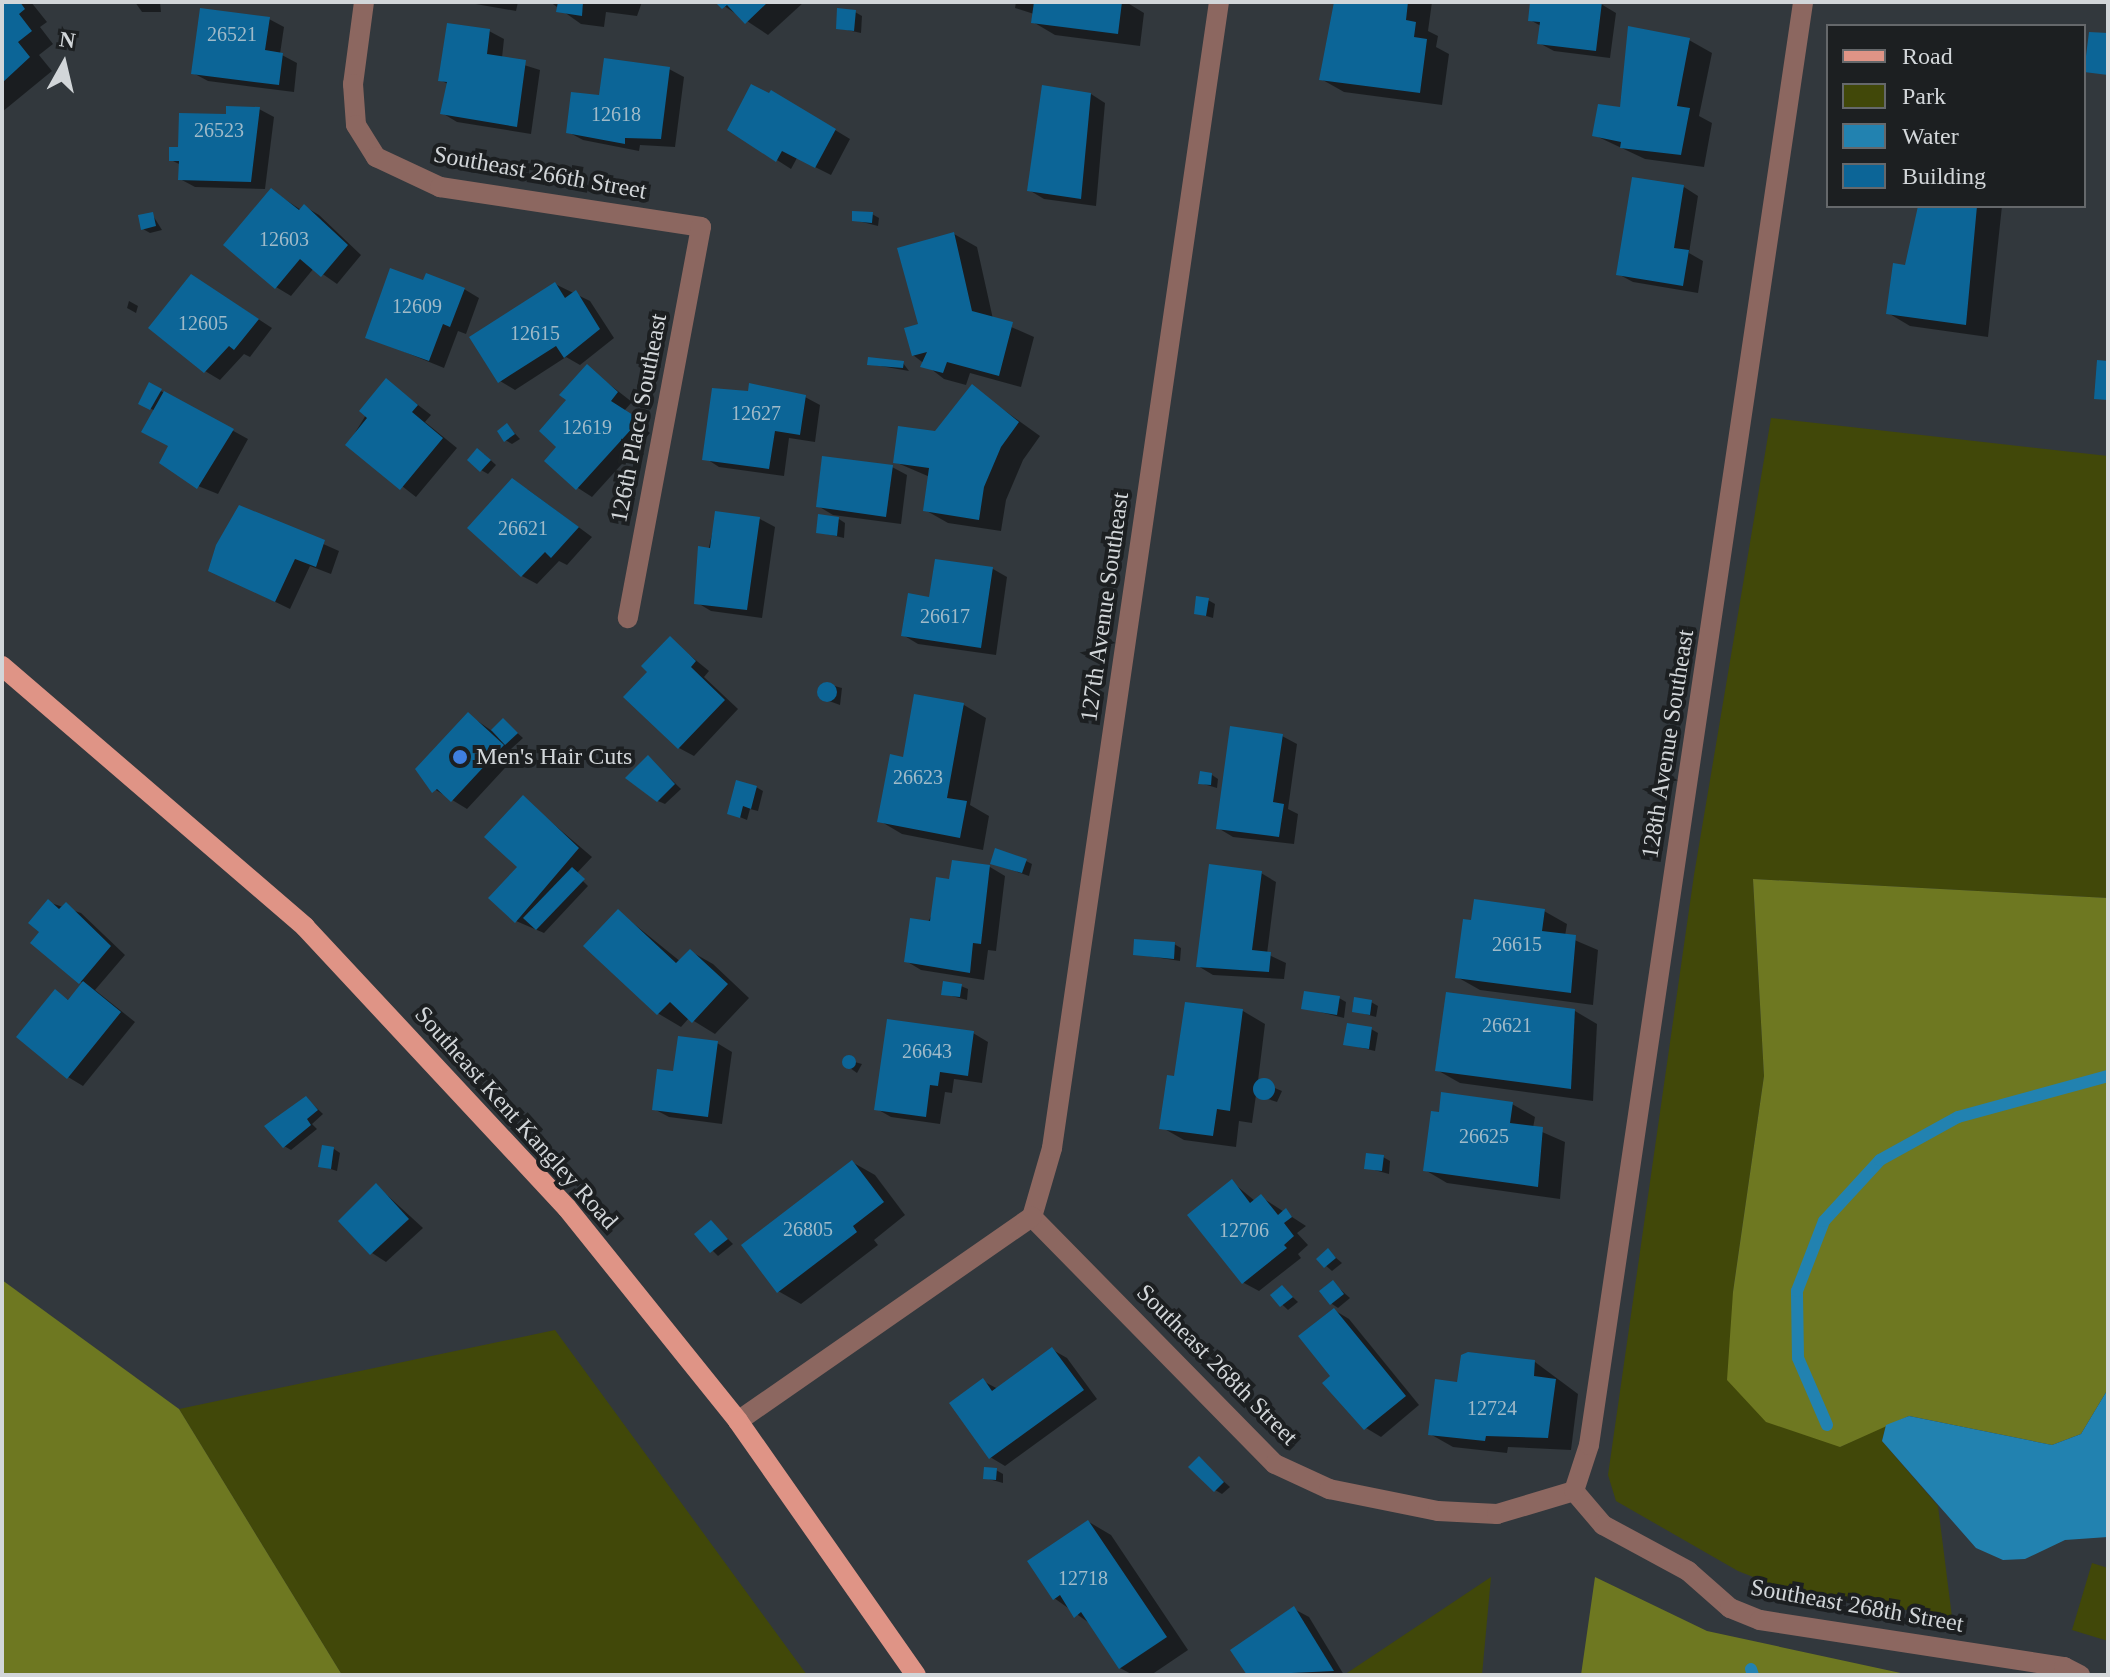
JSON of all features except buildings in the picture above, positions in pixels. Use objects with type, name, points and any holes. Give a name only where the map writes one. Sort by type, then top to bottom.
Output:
[{"type":"main road","name":"Southeast Kent Kangley Road","points":[[2,666],[305,927],[567,1208],[738,1421],[916,1675]]},
{"type":"street","name":"Southeast 266th Street","points":[[364,2],[354,98],[356,125],[376,157],[440,187],[701,227]]},
{"type":"street","name":"127th Avenue Southeast","points":[[1032,1217],[1052,1148],[1219,2]]},
{"type":"street","name":"128th Avenue Southeast","points":[[1574,1491],[1592,1430],[1803,2]]},
{"type":"street","name":"126th Place Southeast","points":[[628,618],[701,227]]},
{"type":"street","points":[[738,1421],[1032,1217]]},
{"type":"street","name":"Southeast 268th Street","points":[[1032,1217],[1275,1464],[1329,1489],[1438,1511],[1497,1514],[1574,1491],[1603,1525],[1688,1571],[1730,1608],[1760,1620],[2064,1667],[2080,1675]]},
{"type":"green space","points":[[1771,418],[2108,456],[2108,898],[1753,879],[1764,1076],[1733,1292],[1840,1447],[1886,1425],[1882,1441],[1938,1506],[1952,1617],[1794,1593],[1738,1571],[1616,1501],[1608,1475],[1694,875]]},
{"type":"green space","points":[[1753,879],[2108,898],[2108,1389],[2081,1434],[2052,1445],[1909,1416],[1840,1447],[1766,1422],[1727,1380],[1733,1292],[1764,1076]]},
{"type":"green space","points":[[2,1280],[179,1409],[342,1675],[2,1675]]},
{"type":"green space","points":[[555,1330],[807,1675],[342,1675],[179,1409]]},
{"type":"green space","points":[[2092,1563],[2108,1568],[2108,1641],[2072,1630]]},
{"type":"green space","points":[[1491,1577],[1482,1675],[1344,1675]]},
{"type":"green space","points":[[1595,1577],[1707,1631],[1910,1675],[1581,1675]]},
{"type":"water","points":[[2108,1389],[2108,1537],[2065,1540],[2025,1559],[2003,1560],[1976,1548],[1882,1441],[1886,1425],[1909,1416],[2052,1445],[2081,1434]]},
{"type":"waterway","points":[[1827,1425],[1798,1358],[1797,1291],[1824,1221],[1880,1160],[1958,1117],[2108,1076]]},
{"type":"waterway","points":[[1751,1669],[1753,1675]]},
{"type":"place","name":"Men's Hair Cuts","points":[[460,757]]}]
